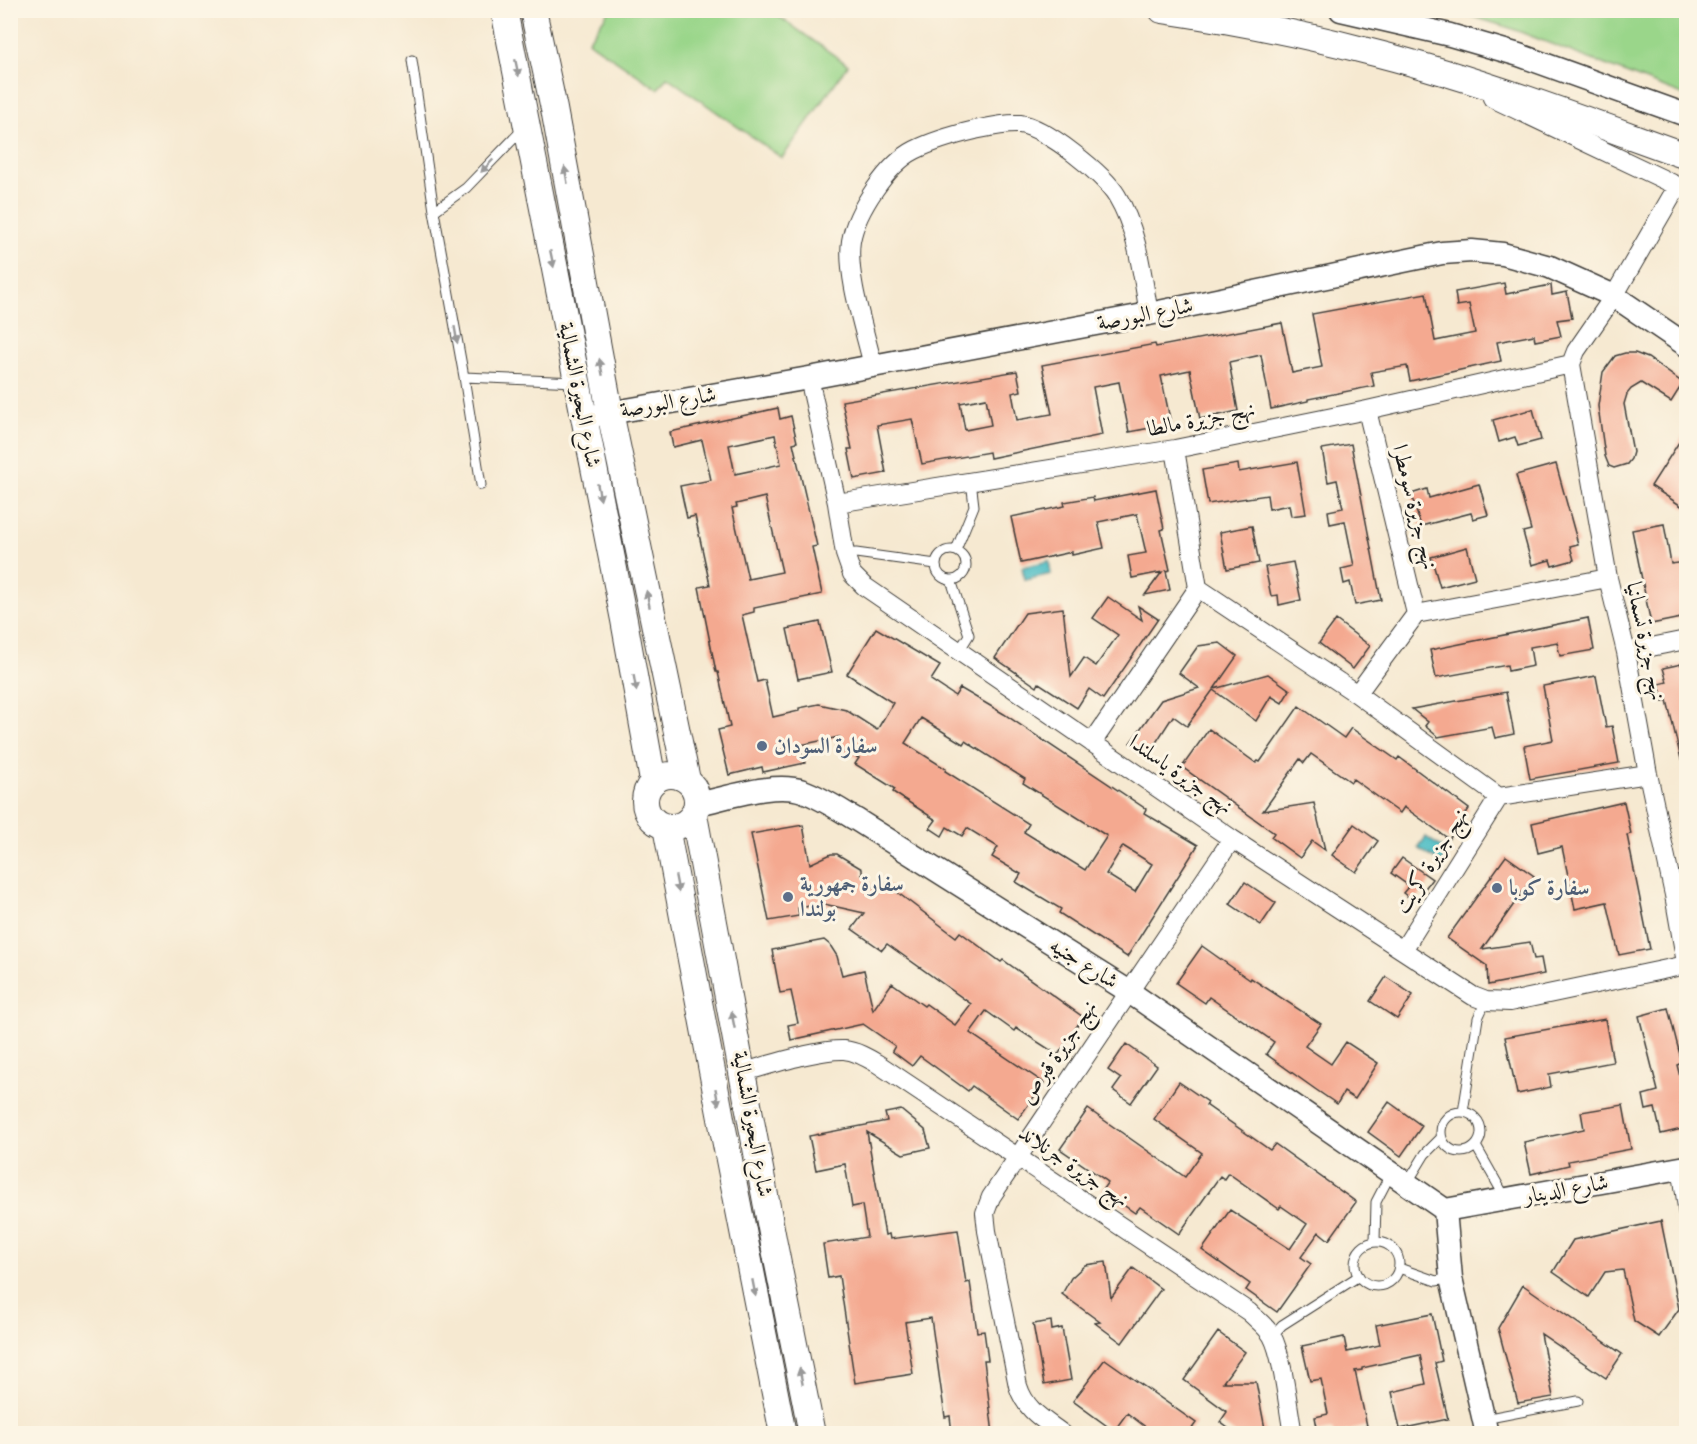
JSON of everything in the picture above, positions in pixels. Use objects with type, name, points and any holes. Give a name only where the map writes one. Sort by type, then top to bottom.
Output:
[{"type":"main road","name":"شارع البحيرة الشمالية","points":[[504,10],[585,417],[653,781]]},
{"type":"main road","name":"شارع البحيرة الشمالية","points":[[533,10],[554,109],[610,412],[687,780]]},
{"type":"main road","points":[[1162,10],[1213,18],[1373,52],[1542,105],[1686,156]]},
{"type":"main road","points":[[670,774],[687,780],[695,791],[695,810],[682,825],[666,827],[653,821],[644,804],[645,794],[653,781],[670,774]]},
{"type":"main road","name":"شارع البحيرة الشمالية","points":[[695,810],[777,1255],[813,1434]]},
{"type":"main road","name":"شارع البحيرة الشمالية","points":[[666,827],[783,1434]]},
{"type":"street","points":[[1341,10],[1450,35],[1519,55],[1686,115]]},
{"type":"street","points":[[1437,71],[1682,188],[1614,296],[1576,351],[1571,364]]},
{"type":"street","points":[[873,366],[850,266],[851,240],[860,216],[872,194],[893,168],[913,151],[952,136],[996,125],[1021,124],[1042,133],[1101,174],[1117,195],[1130,223],[1137,246],[1149,314]]},
{"type":"street","name":"شارع البورصة","points":[[585,417],[809,378],[1149,314],[1442,253],[1472,251],[1503,254],[1550,267],[1614,296],[1686,345]]},
{"type":"street","name":"نهج جزيرة مالطا","points":[[837,503],[1175,449],[1367,410],[1571,364]]},
{"type":"street","name":"نهج جزيرة تسمانيا","points":[[1571,364],[1608,578],[1626,652],[1647,774],[1680,894],[1686,964]]},
{"type":"street","name":"نهج جزيرة ياسلندا","points":[[809,378],[837,503],[845,554],[852,574],[864,586],[1232,839],[1473,996],[1486,1001],[1519,1001],[1686,964]]},
{"type":"street","name":"نهج جزيرة سومطرا","points":[[1367,410],[1416,614]]},
{"type":"street","points":[[1092,743],[1198,588],[1175,449]]},
{"type":"street","points":[[1357,694],[1416,614],[1608,578]]},
{"type":"street","points":[[1198,588],[1357,694],[1499,796],[1647,774]]},
{"type":"street","points":[[1626,652],[1686,640]]},
{"type":"street","name":"شارع جنيه","points":[[695,810],[777,788],[801,790],[822,799],[1128,991],[1445,1210]]},
{"type":"street","name":"نهج جزيرة كريت","points":[[1403,950],[1499,796]]},
{"type":"street","name":"نهج جزيرة قبرص","points":[[1063,1434],[1033,1412],[1023,1400],[1018,1386],[985,1213],[991,1197],[1232,839]]},
{"type":"street","name":"نهج جزيرة جرنلاند","points":[[743,1072],[825,1052],[845,1050],[862,1055],[878,1064],[1249,1312],[1272,1336],[1293,1434]]},
{"type":"street","name":"شارع الدينار","points":[[1445,1210],[1682,1168]]},
{"type":"street","points":[[1445,1210],[1450,1278],[1485,1426]]},
{"type":"lane","points":[[412,60],[434,211],[481,485]]},
{"type":"lane","points":[[434,211],[466,188],[528,124]]},
{"type":"lane","points":[[464,377],[578,382]]},
{"type":"lane","points":[[956,550],[974,506],[971,481]]},
{"type":"lane","points":[[956,550],[964,555],[967,563],[965,572],[959,578],[951,580],[943,578],[936,564],[938,558],[943,552],[956,550]]},
{"type":"lane","points":[[845,554],[856,553],[936,564]]},
{"type":"lane","points":[[951,580],[969,634],[959,651]]},
{"type":"lane","points":[[1463,1112],[1478,1018],[1486,1001]]},
{"type":"lane","points":[[1463,1112],[1472,1115],[1478,1121],[1481,1130],[1476,1146],[1461,1153],[1452,1151],[1441,1138],[1440,1130],[1443,1122],[1455,1113],[1463,1112]]},
{"type":"lane","points":[[1375,1242],[1376,1202],[1441,1138]]},
{"type":"lane","points":[[1476,1146],[1506,1199]]},
{"type":"lane","points":[[1682,1168],[1686,1233]]},
{"type":"lane","points":[[1375,1242],[1385,1243],[1394,1249],[1399,1268],[1394,1278],[1386,1284],[1376,1286],[1366,1283],[1355,1268],[1355,1259],[1359,1251],[1366,1244],[1375,1242]]},
{"type":"lane","points":[[1399,1268],[1436,1281],[1450,1278]]},
{"type":"lane","points":[[1272,1336],[1282,1325],[1359,1276]]},
{"type":"lane","points":[[1485,1426],[1578,1401]]},
{"type":"green space","points":[[609,11],[771,11],[848,65],[782,158],[667,77],[658,89],[588,41]]},
{"type":"green space","points":[[1454,11],[1686,11],[1685,96],[1510,28]]},
{"type":"water","points":[[1049,561],[1051,574],[1025,580],[1022,567]]},
{"type":"water","points":[[1426,837],[1448,852],[1441,863],[1418,848]]},
{"type":"building","points":[[1504,283],[1506,294],[1551,285],[1552,295],[1567,292],[1572,318],[1557,320],[1561,336],[1535,341],[1534,335],[1497,342],[1501,361],[1410,381],[1407,366],[1371,372],[1374,386],[1271,409],[1261,355],[1229,362],[1238,411],[1200,419],[1190,370],[1161,376],[1171,424],[1129,432],[1119,382],[1093,387],[1102,435],[990,458],[989,452],[922,464],[912,419],[877,425],[886,473],[854,479],[848,449],[852,449],[842,401],[1017,371],[1021,391],[1012,393],[1017,420],[1052,414],[1042,365],[1155,344],[1156,347],[1282,323],[1292,373],[1322,367],[1312,314],[1426,293],[1435,341],[1475,333],[1469,304],[1457,306],[1455,292]],"holes":[[[986,398],[991,425],[965,430],[960,403]]]},
{"type":"building","points":[[1635,353],[1648,358],[1683,383],[1671,402],[1641,383],[1631,389],[1624,404],[1633,452],[1627,464],[1614,468],[1609,466],[1605,456],[1598,406],[1603,372],[1615,356]]},
{"type":"building","points":[[778,408],[780,419],[791,416],[797,442],[793,443],[817,546],[812,547],[822,594],[754,608],[754,612],[742,615],[757,682],[765,680],[773,717],[819,704],[846,710],[877,730],[893,703],[847,674],[876,628],[940,666],[931,680],[955,696],[960,688],[1004,714],[1146,809],[1144,813],[1198,845],[1127,957],[1059,913],[1061,909],[1016,882],[1021,874],[992,857],[998,847],[967,828],[962,836],[947,827],[942,836],[930,828],[936,820],[893,792],[895,789],[855,764],[859,758],[835,748],[839,737],[800,745],[805,763],[763,772],[762,767],[729,775],[718,730],[730,727],[699,587],[710,585],[695,516],[687,518],[680,486],[711,480],[702,440],[673,447],[670,432]],"holes":[[[775,435],[781,464],[735,474],[729,445]],[[765,497],[782,572],[748,579],[732,508],[737,507],[736,504]],[[921,718],[963,744],[965,741],[1025,779],[1023,783],[1107,836],[1085,870],[1024,832],[1029,824],[905,743]],[[1123,846],[1152,864],[1135,892],[1106,874]]]},
{"type":"building","points":[[1533,409],[1541,440],[1518,446],[1515,437],[1499,442],[1493,420]]},
{"type":"building","points":[[1686,431],[1686,509],[1651,486]]},
{"type":"building","points":[[1351,444],[1381,600],[1355,605],[1350,582],[1344,584],[1341,569],[1354,566],[1345,521],[1330,524],[1328,511],[1343,508],[1337,480],[1328,482],[1322,449]]},
{"type":"building","points":[[1297,462],[1306,514],[1291,516],[1289,505],[1269,509],[1267,495],[1208,504],[1202,470],[1238,464],[1239,472]]},
{"type":"building","points":[[1556,464],[1578,544],[1570,546],[1574,560],[1552,566],[1550,560],[1532,565],[1523,532],[1531,530],[1516,475]]},
{"type":"building","points":[[1479,484],[1488,515],[1473,519],[1471,513],[1421,526],[1411,494],[1427,489],[1429,498]]},
{"type":"building","points":[[1156,489],[1164,529],[1161,530],[1170,570],[1166,571],[1170,590],[1145,595],[1162,572],[1132,578],[1128,556],[1146,553],[1137,514],[1098,522],[1104,548],[1021,563],[1011,517],[1065,506],[1064,502],[1093,497],[1094,501]]},
{"type":"building","points":[[1664,524],[1671,564],[1686,562],[1686,617],[1651,624],[1632,530]]},
{"type":"building","points":[[1252,526],[1259,563],[1227,569],[1220,532]]},
{"type":"building","points":[[1467,547],[1475,578],[1440,587],[1431,557]]},
{"type":"building","points":[[1293,562],[1301,600],[1279,605],[1278,595],[1271,596],[1265,567]]},
{"type":"building","points":[[1108,597],[1142,620],[1138,606],[1158,619],[1103,699],[1089,689],[1077,708],[1039,683],[1037,687],[995,658],[1025,613],[1063,608],[1071,677],[1084,658],[1096,666],[1118,635],[1093,618]]},
{"type":"building","points":[[1588,618],[1594,650],[1560,656],[1557,642],[1530,647],[1533,666],[1508,671],[1507,665],[1436,678],[1430,650]]},
{"type":"building","points":[[1336,620],[1370,646],[1353,669],[1319,643]]},
{"type":"building","points":[[820,622],[832,672],[798,679],[787,629]]},
{"type":"building","points":[[1220,643],[1237,656],[1214,689],[1268,674],[1290,690],[1282,703],[1271,696],[1256,721],[1213,690],[1187,726],[1173,716],[1148,755],[1130,743],[1161,700],[1199,688],[1179,673],[1198,646]]},
{"type":"building","points":[[1686,663],[1686,759],[1681,759],[1667,700],[1663,701],[1659,684],[1667,682],[1663,668]]},
{"type":"building","points":[[1596,676],[1606,727],[1612,726],[1619,763],[1530,779],[1524,746],[1553,740],[1543,686]]},
{"type":"building","points":[[1506,692],[1514,734],[1495,738],[1492,727],[1438,737],[1425,726],[1428,722],[1412,709]]},
{"type":"building","points":[[1299,706],[1344,738],[1351,728],[1397,760],[1399,757],[1469,809],[1449,839],[1404,807],[1400,813],[1353,779],[1351,782],[1311,754],[1304,763],[1300,759],[1263,811],[1314,803],[1325,850],[1312,841],[1300,858],[1271,837],[1274,833],[1182,767],[1209,729],[1256,763],[1260,762]]},
{"type":"building","points":[[1624,802],[1631,834],[1627,835],[1650,949],[1619,955],[1607,902],[1575,909],[1562,847],[1538,853],[1532,823]]},
{"type":"building","points":[[1354,824],[1378,841],[1356,872],[1332,855]]},
{"type":"building","points":[[803,825],[810,864],[831,854],[837,854],[862,869],[862,875],[879,892],[885,883],[956,937],[960,932],[1083,1017],[1058,1055],[1016,1028],[1014,1031],[986,1011],[970,1033],[1044,1083],[1018,1119],[972,1086],[968,1091],[920,1056],[912,1066],[892,1051],[895,1046],[863,1024],[791,1040],[788,1025],[798,1023],[791,991],[780,993],[772,950],[824,940],[837,956],[842,975],[864,970],[873,1010],[892,983],[955,1025],[971,1004],[887,944],[882,950],[852,929],[864,913],[824,904],[798,908],[799,916],[769,921],[751,834]]},
{"type":"building","points":[[1506,856],[1534,876],[1482,949],[1530,942],[1534,959],[1541,958],[1544,974],[1488,985],[1487,966],[1447,938]]},
{"type":"building","points":[[1402,858],[1432,879],[1415,902],[1403,893],[1409,886],[1391,873]]},
{"type":"building","points":[[1245,882],[1276,903],[1261,925],[1230,904]]},
{"type":"building","points":[[1202,946],[1250,980],[1251,978],[1321,1024],[1305,1046],[1331,1064],[1346,1042],[1378,1063],[1355,1099],[1344,1092],[1337,1104],[1266,1054],[1274,1042],[1209,997],[1205,1003],[1176,983]]},
{"type":"building","points":[[1386,977],[1413,995],[1397,1019],[1370,1001]]},
{"type":"building","points":[[1668,1008],[1682,1063],[1677,1065],[1686,1100],[1680,1102],[1686,1128],[1661,1134],[1655,1108],[1646,1110],[1643,1095],[1658,1091],[1639,1016]]},
{"type":"building","points":[[1605,1019],[1613,1062],[1549,1074],[1551,1087],[1517,1094],[1505,1037]]},
{"type":"building","points":[[1126,1044],[1157,1066],[1131,1103],[1113,1090],[1121,1079],[1108,1070]]},
{"type":"building","points":[[1179,1082],[1208,1102],[1206,1105],[1270,1150],[1275,1144],[1356,1202],[1329,1240],[1319,1232],[1301,1257],[1311,1264],[1277,1312],[1246,1290],[1250,1284],[1202,1250],[1230,1210],[1290,1249],[1307,1224],[1281,1206],[1279,1209],[1228,1173],[1224,1179],[1220,1176],[1179,1234],[1140,1207],[1135,1213],[1102,1190],[1108,1182],[1060,1149],[1088,1109],[1185,1177],[1202,1153],[1154,1119]]},
{"type":"building","points":[[1389,1102],[1422,1126],[1401,1156],[1368,1132]]},
{"type":"building","points":[[1623,1105],[1631,1149],[1568,1161],[1569,1165],[1531,1174],[1524,1142],[1584,1129],[1581,1112]]},
{"type":"building","points":[[901,1110],[925,1130],[930,1148],[903,1154],[867,1132],[885,1235],[889,1234],[890,1239],[958,1230],[966,1283],[970,1282],[977,1332],[984,1331],[988,1360],[984,1360],[993,1434],[952,1434],[950,1416],[945,1417],[931,1318],[905,1322],[913,1374],[855,1383],[839,1276],[828,1278],[823,1244],[867,1237],[862,1205],[852,1207],[845,1164],[816,1170],[809,1136],[887,1121],[885,1113]]},
{"type":"building","points":[[1661,1221],[1679,1309],[1659,1337],[1634,1321],[1623,1270],[1605,1272],[1589,1297],[1553,1272],[1573,1240]]},
{"type":"building","points":[[1106,1262],[1111,1298],[1133,1268],[1161,1289],[1122,1343],[1095,1323],[1100,1322],[1062,1294],[1071,1278],[1085,1265]]},
{"type":"building","points":[[1523,1285],[1622,1354],[1606,1378],[1541,1334],[1553,1397],[1518,1403],[1498,1328]]},
{"type":"building","points":[[1432,1314],[1442,1361],[1435,1363],[1448,1419],[1400,1429],[1392,1392],[1426,1384],[1420,1355],[1355,1371],[1367,1426],[1334,1434],[1332,1429],[1318,1432],[1315,1417],[1328,1414],[1321,1379],[1310,1381],[1302,1346],[1344,1337],[1347,1352],[1380,1345],[1376,1325]]},
{"type":"building","points":[[1051,1321],[1052,1330],[1062,1328],[1071,1380],[1044,1385],[1033,1324]]},
{"type":"building","points":[[1218,1332],[1245,1352],[1223,1382],[1256,1382],[1266,1434],[1236,1434],[1220,1422],[1227,1412],[1184,1380]]},
{"type":"building","points":[[1105,1359],[1196,1423],[1188,1434],[1155,1434],[1127,1413],[1114,1431],[1073,1401]]},
{"type":"place","name":"سفارة السودان","points":[[762,746]]},
{"type":"place","name":"سفارة كوبا","points":[[1497,888]]},
{"type":"place","name":"سفارة جمهورية بولندا","points":[[788,897]]}]
